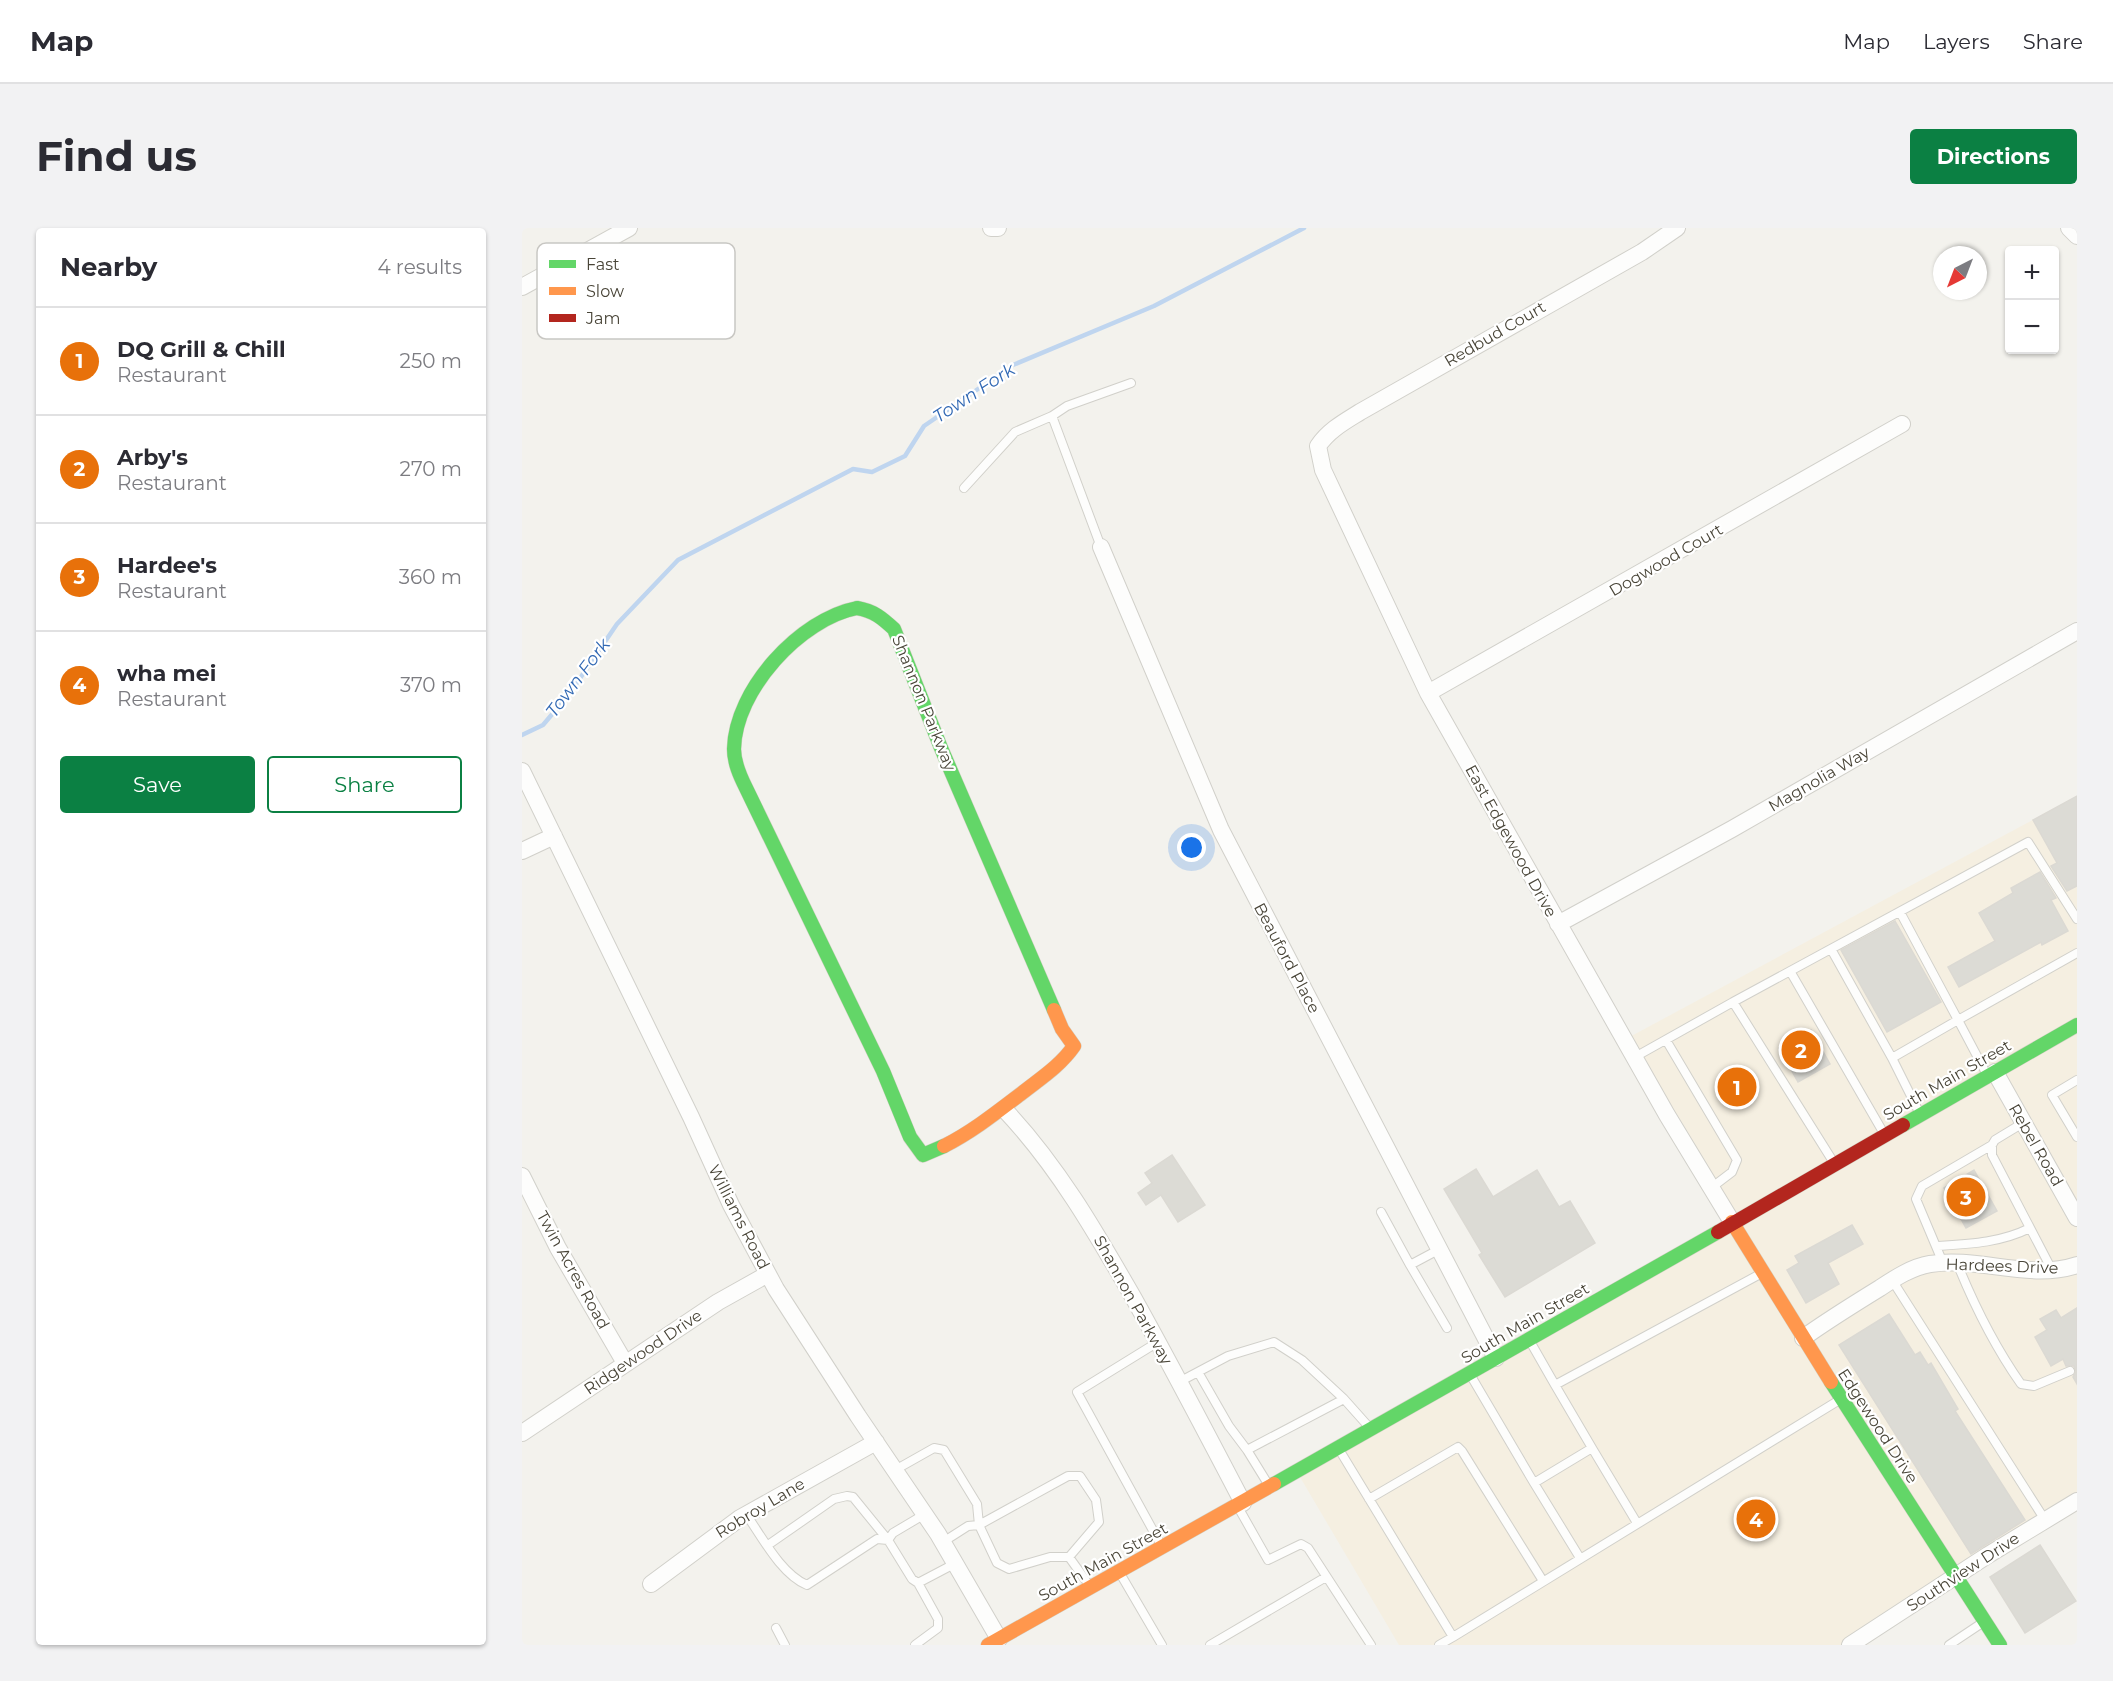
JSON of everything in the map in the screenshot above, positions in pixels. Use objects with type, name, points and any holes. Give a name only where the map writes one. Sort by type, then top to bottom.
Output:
[{"type":"street","points":[[602,243],[629,228]]},
{"type":"street","points":[[991,228],[998,228]]},
{"type":"street","name":"Redbud Court","points":[[1318,446],[1326,434],[1359,412],[1642,252],[1677,228]]},
{"type":"street","points":[[2069,228],[2077,236]]},
{"type":"street","points":[[522,287],[537,279]]},
{"type":"street","name":"Dogwood Court","points":[[1428,693],[1902,424]]},
{"type":"street","name":"East Edgewood Drive","points":[[1318,446],[1323,470],[1428,693],[1558,924],[1732,1222]]},
{"type":"street","name":"Beauford Place","points":[[1101,547],[1221,830],[1496,1358]]},
{"type":"street","name":"Shannon Parkway","points":[[857,608],[869,610],[879,615],[894,629],[941,748],[1062,1029],[1074,1046],[1065,1060],[1004,1109],[945,1147],[923,1155],[916,1147],[900,1116],[883,1071],[738,769],[734,753],[735,725],[752,688],[780,654],[819,622],[845,610],[857,608]]},
{"type":"street","name":"Magnolia Way","points":[[1558,924],[1732,829],[2077,631]]},
{"type":"street","name":"Williams Road","points":[[522,772],[686,1107],[731,1205],[768,1274],[802,1330],[956,1563],[993,1642]]},
{"type":"street","points":[[522,851],[554,836]]},
{"type":"street","name":"South Main Street","points":[[993,1642],[1470,1374],[2077,1025]]},
{"type":"street","name":"Rebel Road","points":[[1991,1074],[2023,1123],[2077,1218]]},
{"type":"street","name":"Shannon Parkway","points":[[1004,1109],[1035,1144],[1077,1202],[1158,1342],[1240,1504]]},
{"type":"street","name":"Twin Acres Road","points":[[524,1186],[625,1363]]},
{"type":"street","name":"Edgewood Drive","points":[[1732,1222],[1841,1398],[2000,1645]]},
{"type":"street","name":"Hardees Drive","points":[[1803,1338],[1838,1313],[1892,1281],[1929,1264],[1950,1263],[2020,1270],[2052,1270],[2077,1265]]},
{"type":"street","name":"Ridgewood Drive","points":[[522,1434],[718,1302],[768,1274]]},
{"type":"street","name":"Robroy Lane","points":[[651,1584],[698,1547],[746,1514],[876,1442]]},
{"type":"street","name":"Southview Drive","points":[[1850,1645],[2077,1501]]},
{"type":"lane","points":[[964,488],[1015,432],[1052,416],[1067,406],[1131,382]]},
{"type":"lane","points":[[1052,416],[1101,547]]},
{"type":"lane","points":[[1635,1057],[2028,842],[2077,918]]},
{"type":"lane","points":[[1900,912],[1958,1020],[1991,1074]]},
{"type":"lane","points":[[1831,949],[1892,1058],[1920,1115]]},
{"type":"lane","points":[[1892,1058],[2077,953]]},
{"type":"lane","points":[[1790,971],[1884,1135]]},
{"type":"lane","points":[[1733,1002],[1834,1164]]},
{"type":"lane","points":[[1666,1040],[1737,1160],[1732,1172],[1711,1188]]},
{"type":"lane","points":[[2077,1080],[2052,1095],[2077,1137]]},
{"type":"lane","points":[[2023,1123],[1995,1140],[1992,1145],[1922,1185],[1916,1199],[1936,1246],[1950,1263],[2021,1384],[2034,1386],[2070,1371]]},
{"type":"lane","points":[[1992,1145],[1992,1155],[2052,1270]]},
{"type":"lane","points":[[1381,1212],[1447,1328]]},
{"type":"lane","points":[[1936,1246],[1981,1243],[2016,1235],[2030,1228]]},
{"type":"lane","points":[[1410,1265],[1440,1250]]},
{"type":"lane","points":[[1555,1386],[1762,1273]]},
{"type":"lane","points":[[1892,1281],[2045,1520]]},
{"type":"lane","points":[[1528,1340],[1637,1523]]},
{"type":"lane","points":[[1158,1342],[1077,1392],[1163,1548]]},
{"type":"lane","points":[[1179,1382],[1228,1356],[1274,1342],[1302,1360],[1372,1429]]},
{"type":"lane","points":[[1198,1372],[1228,1426],[1247,1450],[1270,1487]]},
{"type":"lane","points":[[1470,1374],[1580,1558]]},
{"type":"lane","points":[[1439,1645],[1841,1398]]},
{"type":"lane","points":[[1247,1450],[1344,1399]]},
{"type":"lane","points":[[1369,1499],[1458,1447],[1543,1581]]},
{"type":"lane","points":[[896,1470],[934,1448],[944,1450],[977,1504],[979,1525],[997,1563],[1009,1569],[1050,1557],[1069,1557],[1099,1522],[1096,1500],[1080,1476],[1068,1476],[979,1525],[968,1526],[943,1542]]},
{"type":"lane","points":[[1338,1448],[1453,1637]]},
{"type":"lane","points":[[1534,1483],[1592,1448]]},
{"type":"lane","points":[[768,1545],[834,1499],[853,1497],[888,1540],[912,1579],[918,1583],[938,1619],[938,1628],[915,1645]]},
{"type":"lane","points":[[1240,1504],[1268,1560],[1301,1544],[1308,1548],[1371,1645]]},
{"type":"lane","points":[[746,1514],[785,1569],[797,1581],[807,1585],[878,1539],[888,1540]]},
{"type":"lane","points":[[888,1540],[893,1533],[925,1514]]},
{"type":"lane","points":[[1069,1557],[1091,1588]]},
{"type":"lane","points":[[918,1583],[956,1563]]},
{"type":"lane","points":[[1119,1572],[1162,1645]]},
{"type":"lane","points":[[1210,1645],[1326,1577]]},
{"type":"lane","points":[[1949,1645],[1984,1621]]},
{"type":"lane","points":[[776,1628],[785,1645]]},
{"type":"shaded area","points":[[2077,796],[2077,1508],[1860,1645],[1399,1645],[1297,1472],[1731,1223],[1624,1040]]},
{"type":"building","points":[[2077,796],[2077,886],[2067,891],[2051,866],[2057,863],[2033,820]]},
{"type":"building","points":[[2040,872],[2056,898],[2051,900],[2068,931],[2042,945],[2041,942],[1959,987],[1948,967],[1995,941],[1979,913],[2013,893],[2011,888]]},
{"type":"building","points":[[1895,921],[1941,1002],[1887,1032],[1841,950]]},
{"type":"building","points":[[1811,1030],[1830,1064],[1798,1082],[1779,1048]]},
{"type":"building","points":[[1172,1155],[1205,1205],[1178,1222],[1161,1195],[1146,1205],[1138,1193],[1152,1183],[1145,1173]]},
{"type":"building","points":[[1476,1169],[1493,1197],[1537,1170],[1559,1207],[1570,1201],[1595,1243],[1505,1297],[1479,1255],[1482,1253],[1444,1189]]},
{"type":"building","points":[[1974,1170],[1997,1211],[1966,1228],[1944,1188]]},
{"type":"building","points":[[1852,1225],[1863,1244],[1828,1263],[1839,1284],[1806,1303],[1787,1270],[1799,1263],[1795,1256]]},
{"type":"building","points":[[2077,1308],[2077,1384],[2073,1377],[2076,1372],[2074,1366],[2066,1366],[2063,1359],[2051,1366],[2035,1337],[2047,1330],[2040,1319],[2056,1310],[2061,1318]]},
{"type":"building","points":[[1889,1314],[1915,1355],[1920,1352],[1928,1365],[1931,1363],[1958,1409],[1955,1411],[2025,1520],[1971,1554],[1839,1345]]},
{"type":"building","points":[[2040,1545],[2076,1601],[2025,1633],[1990,1577]]},
{"type":"waterway","name":"Town Fork","points":[[522,735],[543,725],[570,693],[617,624],[678,560],[853,469],[872,472],[905,456],[924,426],[1013,365],[1154,306],[1304,228]]},
{"type":"traffic: fast","points":[[857,608],[877,616],[894,629],[941,748],[1054,1010]]},
{"type":"traffic: fast","points":[[857,608],[835,615],[814,626],[774,660],[758,681],[737,726],[735,759],[744,783],[883,1071],[910,1137],[923,1155],[944,1146]]},
{"type":"traffic: fast","points":[[1903,1125],[2077,1025]]},
{"type":"traffic: fast","points":[[1274,1484],[1718,1232]]},
{"type":"traffic: fast","points":[[1831,1382],[2000,1645]]},
{"type":"traffic: slow","points":[[944,1146],[994,1114],[1050,1071],[1069,1053],[1074,1046],[1062,1029],[1054,1010]]},
{"type":"traffic: slow","points":[[1732,1222],[1831,1382]]},
{"type":"traffic: slow","points":[[988,1645],[1274,1484]]},
{"type":"traffic: jam","points":[[1718,1232],[1903,1125]]},
{"type":"place","name":"Arby's","points":[[1801,1050]]},
{"type":"place","name":"DQ Grill & Chill","points":[[1737,1087]]},
{"type":"place","name":"Hardee's","points":[[1966,1197]]},
{"type":"place","name":"wha mei","points":[[1756,1519]]}]
